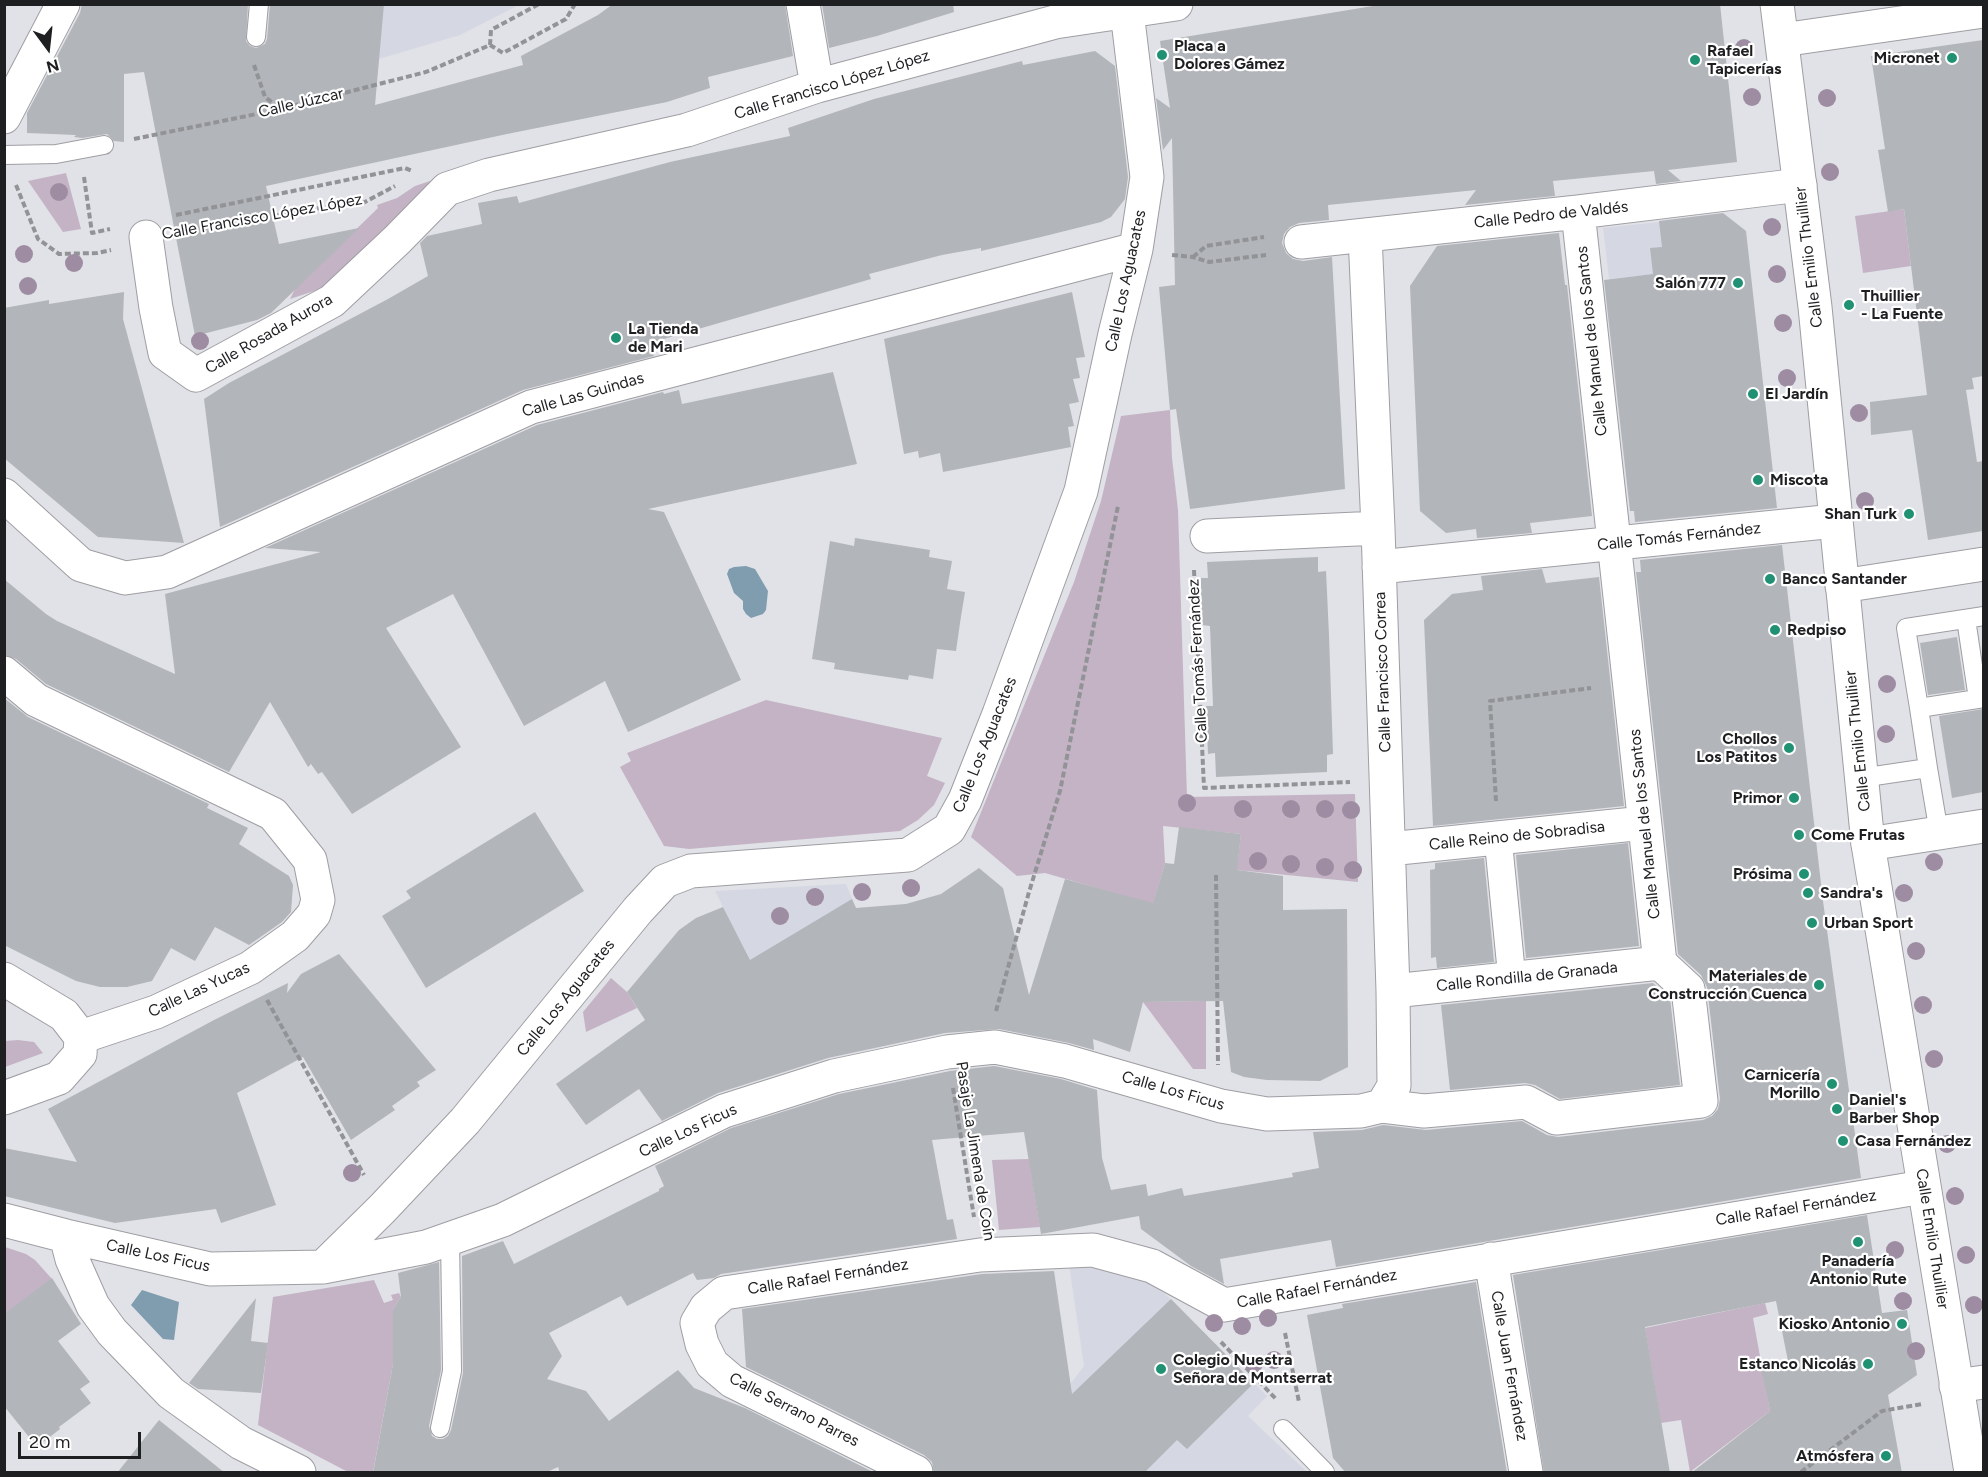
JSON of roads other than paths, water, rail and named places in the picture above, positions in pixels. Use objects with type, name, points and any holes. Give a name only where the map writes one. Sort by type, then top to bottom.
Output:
[{"type":"street","points":[[4,117],[63,4]]},
{"type":"street","points":[[802,4],[817,86]]},
{"type":"street","name":"Calle Francisco López López","points":[[489,175],[687,130],[817,86],[1053,14],[1127,12],[1176,4]]},
{"type":"street","name":"Calle Emilio Thuillier","points":[[1777,4],[1815,307],[1868,844],[1923,1187],[1966,1389],[1971,1473]]},
{"type":"street","points":[[1782,40],[1983,11]]},
{"type":"street","name":"Calle Los Aguacates","points":[[323,1267],[382,1209],[465,1121],[638,910],[665,881],[691,871],[908,855],[950,829],[965,800],[999,714],[1081,491],[1136,249],[1147,177],[1127,12]]},
{"type":"street","name":"Calle Rosada Aurora","points":[[146,237],[165,353],[196,375],[332,301],[398,240],[447,189],[489,175]]},
{"type":"street","name":"Calle Pedro de Valdés","points":[[1282,244],[1800,185]]},
{"type":"street","name":"Calle Manuel de los Santos","points":[[1578,212],[1660,963]]},
{"type":"street","name":"Calle Francisco Correa","points":[[1365,235],[1378,528],[1393,991],[1394,1086],[1382,1106]]},
{"type":"street","name":"Calle Las Guindas","points":[[4,495],[81,565],[125,578],[167,572],[531,407],[1136,249]]},
{"type":"street","name":"Calle Tomás Fernández","points":[[1379,567],[1835,521]]},
{"type":"street","points":[[1207,536],[1378,528]]},
{"type":"street","points":[[1842,586],[1983,571]]},
{"type":"street","name":"Calle Las Yucas","points":[[4,673],[36,700],[273,814],[310,860],[318,900],[314,914],[295,936],[250,968],[156,1012],[81,1037]]},
{"type":"street","name":"Calle Reino de Sobradisa","points":[[1389,849],[1644,823]]},
{"type":"street","points":[[1868,844],[1983,826]]},
{"type":"street","points":[[1498,838],[1512,979]]},
{"type":"street","points":[[1382,1106],[1424,1111],[1526,1102],[1556,1118],[1701,1101],[1688,989],[1660,963]]},
{"type":"street","name":"Calle Rondilla de Granada","points":[[1393,991],[1660,963]]},
{"type":"street","points":[[4,1098],[59,1078],[80,1054],[81,1037],[64,1015],[13,993]]},
{"type":"street","name":"Calle Los Ficus","points":[[4,1220],[210,1269],[323,1267],[426,1247],[503,1220],[724,1111],[834,1076],[947,1052],[995,1047],[1065,1060],[1221,1106],[1267,1114],[1361,1111],[1382,1106]]},
{"type":"street","name":"Calle Rafael Fernández","points":[[697,1323],[706,1308],[724,1293],[980,1254],[1093,1250],[1152,1266],[1224,1305],[1923,1187]]},
{"type":"street","points":[[66,1236],[72,1259],[93,1306],[112,1332],[171,1393],[241,1443],[299,1473]]},
{"type":"street","name":"Calle Juan Fernández","points":[[1491,1259],[1526,1473]]},
{"type":"street","name":"Calle Serrano Parres","points":[[697,1323],[702,1344],[712,1364],[732,1381],[916,1473]]},
{"type":"lane","points":[[256,38],[259,4]]},
{"type":"lane","points":[[4,155],[56,154],[104,145]]},
{"type":"lane","points":[[1919,708],[1981,699],[1975,617],[1906,628],[1928,768],[1940,833]]},
{"type":"lane","points":[[1861,778],[1928,768]]},
{"type":"lane","points":[[440,1428],[452,1371],[450,1239]]},
{"type":"lane","points":[[1283,1429],[1325,1473]]},
{"type":"water","points":[[746,566],[755,569],[768,591],[766,610],[763,614],[751,618],[743,609],[743,601],[734,593],[727,574],[729,569]]},
{"type":"water","points":[[142,1290],[179,1302],[174,1340],[163,1339],[131,1305]]},
{"type":"place","name":"Placa a Dolores Gámez","points":[[1162,55]]},
{"type":"place","name":"Micronet","points":[[1952,58]]},
{"type":"place","name":"Rafael Tapicerías","points":[[1695,60]]},
{"type":"place","name":"Salón 777","points":[[1738,283]]},
{"type":"place","name":"Thuillier - La Fuente","points":[[1849,305]]},
{"type":"place","name":"La Tienda de Mari","points":[[616,338]]},
{"type":"place","name":"El Jardín","points":[[1753,394]]},
{"type":"place","name":"Miscota","points":[[1758,480]]},
{"type":"place","name":"Shan Turk","points":[[1909,514]]},
{"type":"place","name":"Banco Santander","points":[[1770,579]]},
{"type":"place","name":"Redpiso","points":[[1775,630]]},
{"type":"place","name":"Chollos Los Patitos","points":[[1789,748]]},
{"type":"place","name":"Primor","points":[[1794,798]]},
{"type":"place","name":"Come Frutas","points":[[1799,835]]},
{"type":"place","name":"Prósima","points":[[1804,874]]},
{"type":"place","name":"Sandra's","points":[[1808,893]]},
{"type":"place","name":"Urban Sport","points":[[1812,923]]},
{"type":"place","name":"Materiales de Construcción Cuenca","points":[[1819,985]]},
{"type":"place","name":"Carnicería Morillo","points":[[1832,1084]]},
{"type":"place","name":"Daniel's Barber Shop","points":[[1837,1109]]},
{"type":"place","name":"Casa Fernández","points":[[1843,1141]]},
{"type":"place","name":"Panadería Antonio Rute","points":[[1858,1242]]},
{"type":"place","name":"Kiosko Antonio","points":[[1902,1324]]},
{"type":"place","name":"Estanco Nicolás","points":[[1868,1364]]},
{"type":"place","name":"Colegio Nuestra Señora de Montserrat","points":[[1161,1369]]},
{"type":"place","name":"Atmósfera","points":[[1886,1456]]}]
